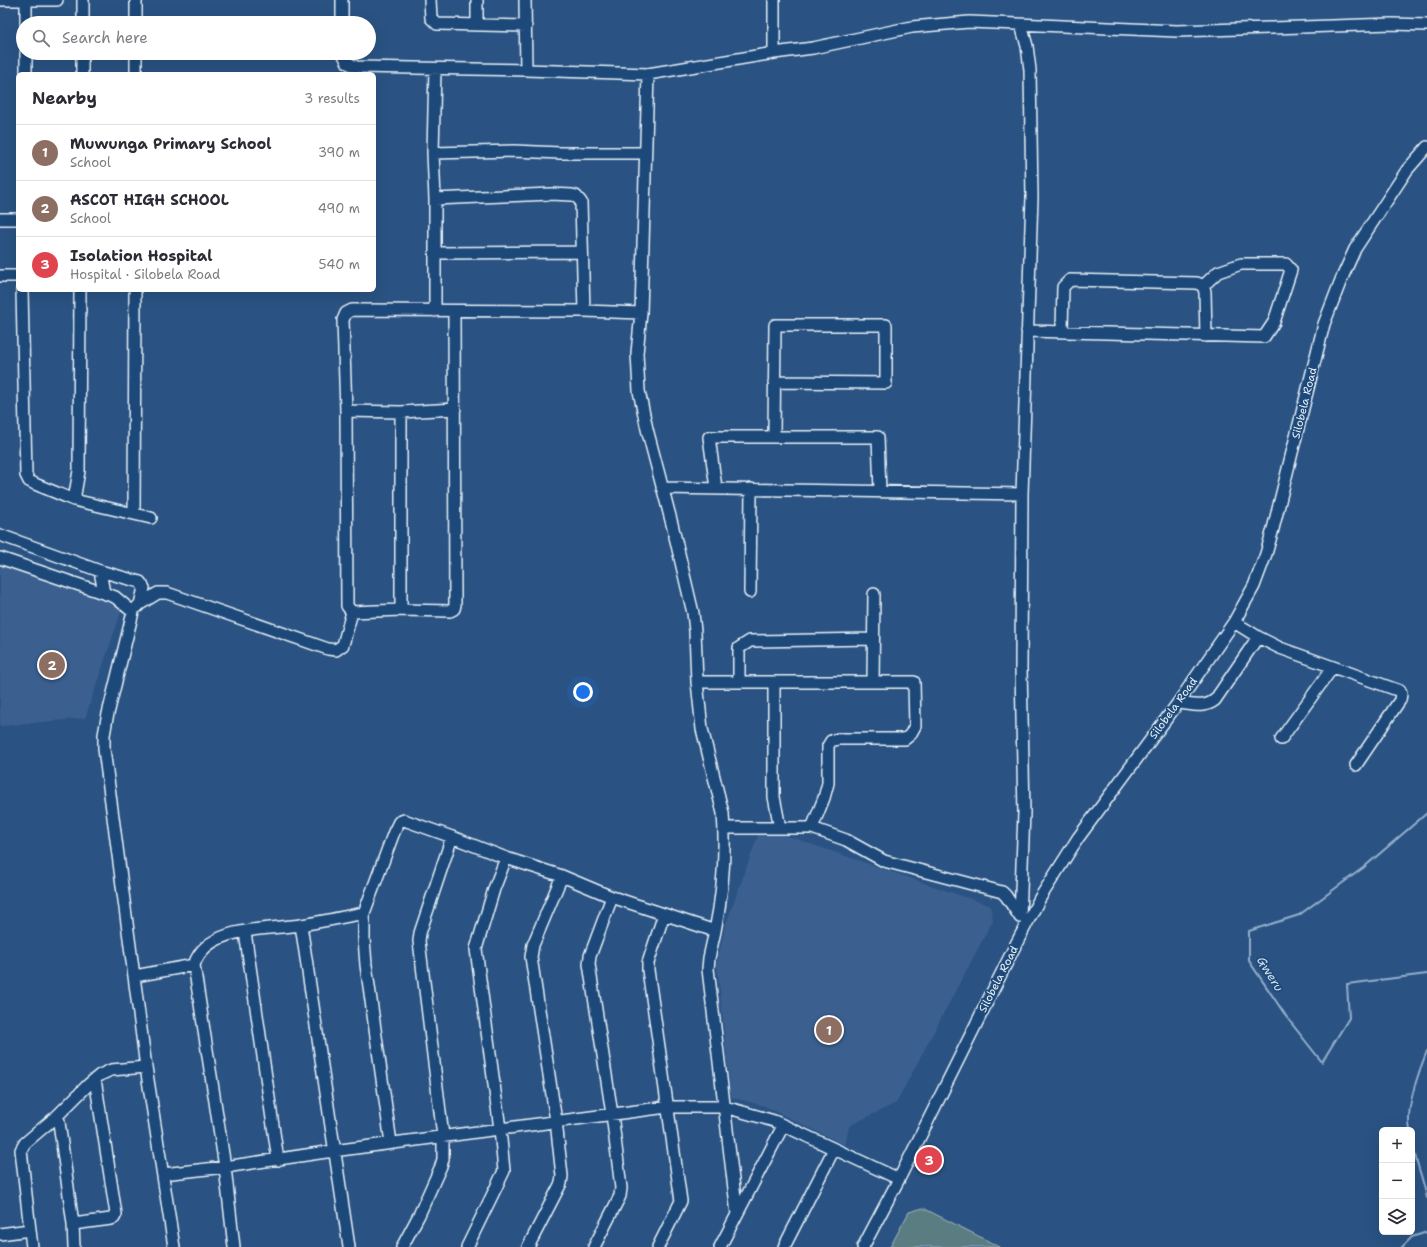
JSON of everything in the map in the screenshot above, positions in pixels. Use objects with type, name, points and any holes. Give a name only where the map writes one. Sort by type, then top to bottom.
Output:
[{"type":"street","points":[[0,0],[57,0]]},
{"type":"street","points":[[83,0],[83,16]]},
{"type":"street","points":[[136,0],[136,16]]},
{"type":"street","points":[[342,0],[342,16]]},
{"type":"street","points":[[430,0],[431,18],[437,24],[526,26]]},
{"type":"street","points":[[476,0],[477,25]]},
{"type":"street","points":[[525,0],[526,70]]},
{"type":"street","points":[[774,0],[774,53]]},
{"type":"street","points":[[26,1],[26,16]]},
{"type":"street","points":[[346,60],[348,63],[356,67],[648,74],[813,48],[912,27],[968,22],[1177,31],[1392,24],[1427,25]]},
{"type":"street","points":[[1021,25],[1027,46],[1030,70],[1032,197],[1022,494],[1021,668],[1024,813],[1023,921]]},
{"type":"street","points":[[26,60],[26,72]]},
{"type":"street","points":[[82,60],[82,72]]},
{"type":"street","points":[[136,60],[136,72]]},
{"type":"street","points":[[435,69],[433,153],[435,199],[435,311]]},
{"type":"street","points":[[648,74],[641,313],[637,353],[639,391],[646,428],[692,613],[695,631],[697,682],[702,729],[723,813],[724,881],[708,969],[737,1214]]},
{"type":"street","name":"Silobela Road","points":[[863,1247],[899,1179],[1023,921],[1040,898],[1078,838],[1178,703],[1234,622],[1254,586],[1266,554],[1324,324],[1341,280],[1355,249],[1407,170],[1427,147]]},
{"type":"street","points":[[433,153],[514,151],[645,153]]},
{"type":"street","points":[[435,199],[551,194],[576,196],[581,202],[584,311]]},
{"type":"street","points":[[0,219],[16,219]]},
{"type":"street","points":[[435,253],[582,252]]},
{"type":"street","points":[[1027,331],[1264,337],[1274,322],[1291,270],[1286,264],[1241,264],[1218,272],[1203,286]]},
{"type":"street","points":[[0,276],[16,276]]},
{"type":"street","points":[[1062,331],[1063,286],[1070,280],[1197,283],[1203,286],[1205,292],[1206,336]]},
{"type":"street","points":[[22,292],[26,475],[29,481],[74,500],[152,518]]},
{"type":"street","points":[[74,500],[79,471],[80,292]]},
{"type":"street","points":[[134,514],[135,292]]},
{"type":"street","points":[[352,612],[347,606],[346,412],[343,320],[346,313],[352,310],[584,311],[641,313]]},
{"type":"street","points":[[352,612],[454,610],[454,311]]},
{"type":"street","points":[[774,382],[886,383],[886,326],[775,324],[774,382],[774,437]]},
{"type":"street","points":[[346,412],[401,412],[455,409]]},
{"type":"street","points":[[401,412],[401,610]]},
{"type":"street","points":[[716,488],[709,437],[878,437],[880,491]]},
{"type":"street","points":[[662,488],[1022,494]]},
{"type":"street","points":[[750,592],[752,489]]},
{"type":"street","points":[[0,536],[100,571],[140,582],[144,588],[136,608],[107,718],[104,734],[104,748],[146,1067],[174,1247]]},
{"type":"street","points":[[0,558],[115,597],[136,608]]},
{"type":"street","points":[[100,571],[104,593]]},
{"type":"street","points":[[136,608],[158,593],[167,593],[328,649],[336,650],[343,646],[352,612]]},
{"type":"street","points":[[872,682],[874,594]]},
{"type":"street","points":[[1234,622],[1280,648],[1397,689],[1401,694],[1400,700],[1356,765]]},
{"type":"street","points":[[1178,703],[1203,706],[1215,700],[1258,636]]},
{"type":"street","points":[[739,682],[739,648],[750,641],[873,639]]},
{"type":"street","points":[[1281,738],[1333,667]]},
{"type":"street","points":[[697,682],[914,682],[915,726],[910,735],[905,738],[838,739],[831,741],[828,746],[828,783],[824,798],[812,828]]},
{"type":"street","points":[[774,682],[774,797],[780,828]]},
{"type":"street","points":[[391,1143],[366,965],[364,913],[399,822],[404,820],[506,858],[562,876],[612,897],[715,931]]},
{"type":"street","points":[[724,828],[812,828],[846,840],[884,861],[1002,892],[1023,921]]},
{"type":"street","points":[[402,1247],[419,1215],[443,1159],[443,1136],[419,941],[420,932],[452,837]]},
{"type":"street","points":[[466,1247],[504,1171],[500,1128],[476,949],[494,889],[506,858]]},
{"type":"street","points":[[528,1247],[562,1180],[556,1122],[531,957],[533,945],[562,876]]},
{"type":"street","points":[[594,1247],[621,1192],[612,1114],[589,964],[590,956],[612,897]]},
{"type":"street","points":[[234,1247],[225,1167],[194,965],[198,954],[209,943],[222,937],[275,927],[301,925],[364,913]]},
{"type":"street","points":[[658,1247],[681,1201],[648,966],[664,914]]},
{"type":"street","points":[[301,925],[348,1247]]},
{"type":"street","points":[[245,932],[278,1160]]},
{"type":"street","points":[[135,976],[194,965]]},
{"type":"street","points":[[32,1247],[21,1150],[25,1143],[58,1115],[94,1079],[100,1075],[111,1070],[146,1067]]},
{"type":"street","points":[[73,1224],[111,1219],[114,1218],[116,1214],[94,1079]]},
{"type":"street","points":[[163,1174],[278,1160],[333,1150],[667,1107],[725,1107],[763,1118],[783,1126],[899,1179]]},
{"type":"street","points":[[58,1115],[73,1224],[74,1247]]},
{"type":"street","points":[[720,1247],[783,1126]]},
{"type":"street","points":[[784,1247],[834,1149]]},
{"type":"street","points":[[0,1234],[30,1230]]},
{"type":"shaded area","points":[[0,560],[115,600],[121,612],[85,718],[0,726]]},
{"type":"shaded area","points":[[761,827],[991,906],[993,920],[896,1103],[849,1126],[845,1145],[765,1106],[731,1097],[717,963],[725,927]]},
{"type":"green space","points":[[923,1208],[1000,1247],[890,1247],[909,1212]]},
{"type":"waterway","name":"Gweru","points":[[1427,813],[1363,868],[1299,915],[1249,931],[1249,961],[1288,1019],[1322,1062],[1349,1018],[1347,984],[1427,974]]},
{"type":"waterway","name":"Gweru","points":[[1410,1127],[1409,1112],[1411,1101],[1427,1051]]},
{"type":"waterway","name":"Gweru","points":[[1415,1157],[1427,1198]]},
{"type":"waterway","name":"Gweru","points":[[1402,1247],[1412,1237],[1427,1232]]},
{"type":"place","name":"ASCOT HIGH SCHOOL","points":[[52,665]]},
{"type":"place","name":"Muwunga Primary School","points":[[829,1030]]},
{"type":"place","name":"Isolation Hospital","points":[[929,1160]]}]
